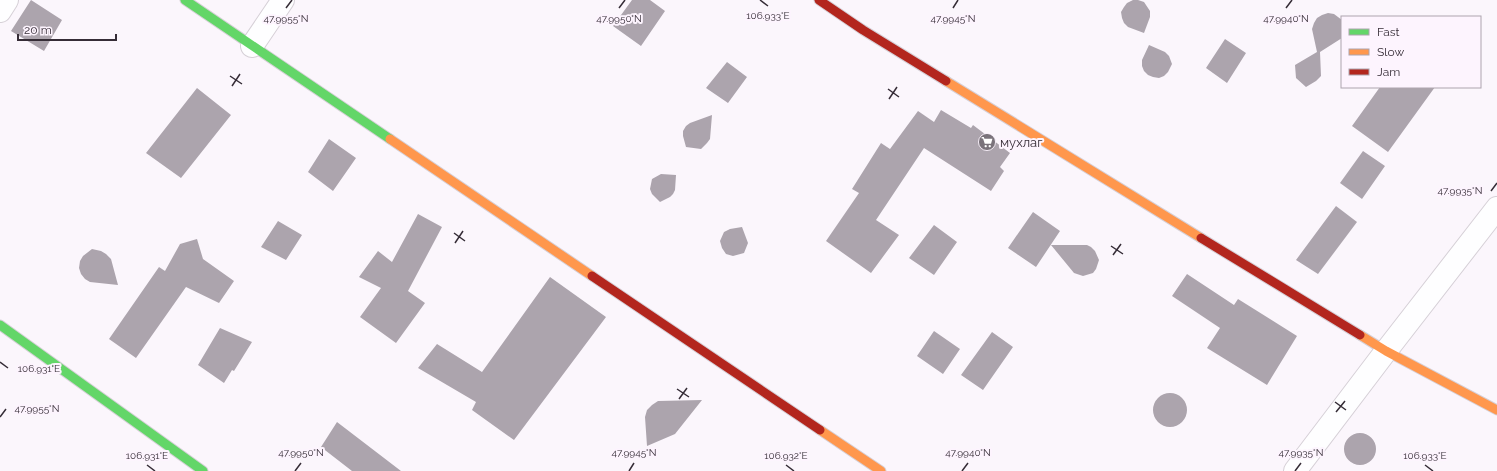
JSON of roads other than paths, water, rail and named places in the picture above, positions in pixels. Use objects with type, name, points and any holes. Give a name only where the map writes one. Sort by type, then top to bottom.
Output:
[{"type":"street","points":[[0,11],[7,0]]},
{"type":"street","points":[[185,0],[881,471]]},
{"type":"street","points":[[252,46],[283,0]]},
{"type":"street","points":[[819,0],[862,30],[1386,351],[1497,410]]},
{"type":"street","points":[[1295,471],[1497,208]]},
{"type":"street","points":[[0,325],[203,471]]},
{"type":"place","name":"мухлаг","points":[[987,142]]}]
